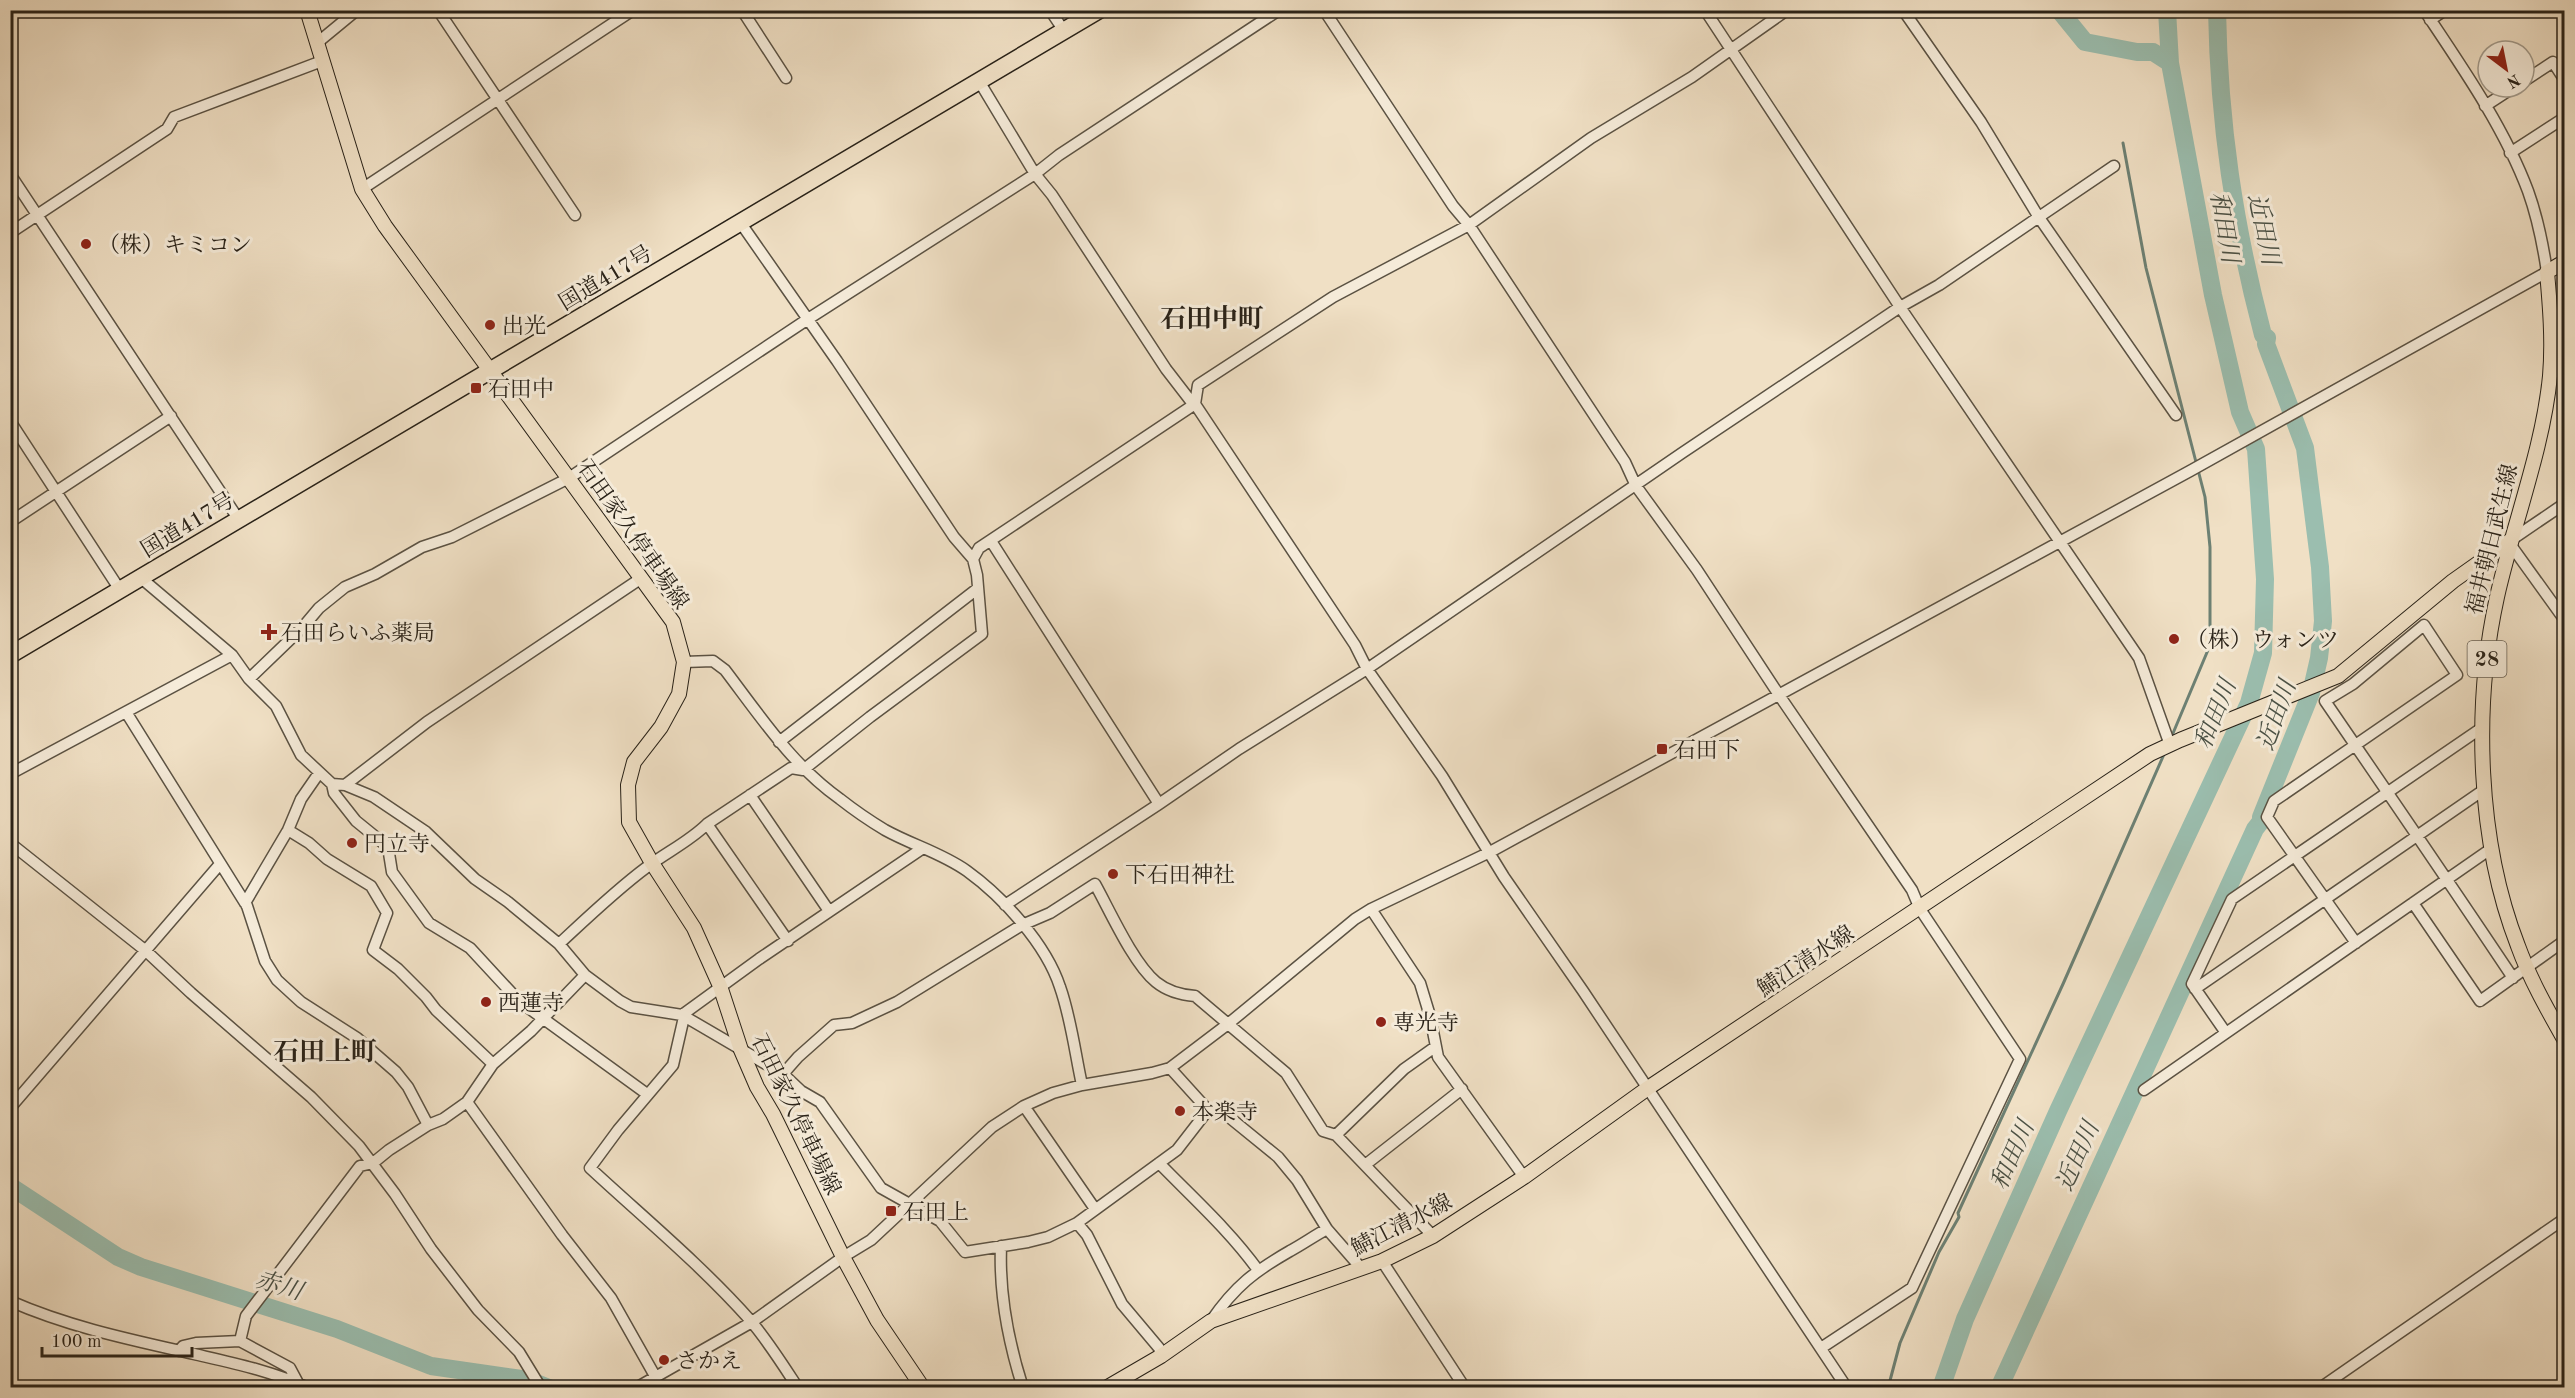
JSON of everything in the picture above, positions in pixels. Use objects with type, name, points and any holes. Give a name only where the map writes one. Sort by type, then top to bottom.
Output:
[{"type":"highway","name":"国道417号","points":[[10,655],[1099,10]]},
{"type":"main road","name":"石田家久停車場線","points":[[307,10],[362,189],[385,226],[673,622],[684,662],[679,694],[670,713],[639,753],[629,779],[629,822],[652,863],[694,928],[720,986],[741,1050],[843,1257],[877,1320],[923,1388]]},
{"type":"main road","points":[[2547,272],[2565,262]]},
{"type":"main road","name":"福井朝日武生線","points":[[2547,272],[2551,328],[2550,377],[2537,441],[2510,542],[2491,627],[2484,688],[2483,727],[2485,789],[2492,848],[2506,910],[2526,968],[2565,1040]]},
{"type":"main road","name":"鯖江清水線","points":[[1106,1388],[1161,1356],[1211,1321],[1323,1284],[1382,1261],[1433,1236],[1524,1177],[1648,1088],[2150,754],[2193,734],[2333,679],[2453,581],[2510,542]]},
{"type":"street","points":[[317,43],[357,10]]},
{"type":"street","points":[[438,10],[575,215]]},
{"type":"street","points":[[362,189],[633,10]]},
{"type":"street","points":[[741,10],[786,78]]},
{"type":"street","points":[[1050,10],[1064,31]]},
{"type":"street","points":[[249,679],[303,627],[319,608],[345,587],[375,574],[422,548],[452,537],[569,478],[808,319],[1035,174],[1059,155],[1279,10]]},
{"type":"street","points":[[1324,10],[1625,462],[1636,486],[1697,570],[1912,890],[1920,909],[2020,1059],[1912,1288],[1821,1348]]},
{"type":"street","points":[[1705,10],[1900,307],[2139,658],[2170,744]]},
{"type":"street","points":[[973,559],[980,548],[1160,430],[1194,404],[1198,386],[1333,297],[1469,225],[1591,138],[1692,77],[1787,10]]},
{"type":"street","points":[[1903,10],[1981,122],[2038,216],[2176,415]]},
{"type":"street","points":[[636,1388],[752,1322],[843,1257],[871,1240],[992,1127],[1024,1106],[1083,1085],[1170,1068],[1228,1024],[1355,919],[1371,909],[1490,852],[2205,462],[2547,272],[2529,193],[2485,106],[2427,15],[2445,10]]},
{"type":"street","points":[[10,233],[167,129],[174,117],[322,61]]},
{"type":"street","points":[[2536,73],[2553,62],[2565,79]]},
{"type":"street","points":[[979,81],[1035,174],[1052,195],[1166,369],[1194,404],[1349,635],[1367,669],[1442,776],[1504,877],[1648,1088],[1847,1388]]},
{"type":"street","points":[[2485,106],[2496,99]]},
{"type":"street","points":[[2510,153],[2565,118]]},
{"type":"street","points":[[1005,905],[1239,749],[1367,669],[1900,307],[1939,285],[2114,166]]},
{"type":"street","points":[[10,174],[239,520]]},
{"type":"street","points":[[559,944],[621,886],[652,863],[791,768],[803,770],[982,634],[977,574],[973,559],[954,537],[740,222]]},
{"type":"street","points":[[10,522],[171,416]]},
{"type":"street","points":[[10,422],[120,590]]},
{"type":"street","points":[[2565,504],[2510,542],[2565,619]]},
{"type":"street","points":[[991,541],[1159,804]]},
{"type":"street","points":[[141,578],[232,655],[249,679],[276,706],[301,754],[332,784],[345,785],[374,797],[426,832],[475,879],[508,902],[559,944],[585,975],[631,1007],[683,1016],[783,1074],[801,1091],[820,1102],[881,1188],[940,1221],[965,1252],[1048,1237],[1077,1223],[1177,1150],[1208,1110]]},
{"type":"street","points":[[345,785],[427,722],[640,579]]},
{"type":"street","points":[[779,742],[977,589]]},
{"type":"street","points":[[2356,943],[2267,817],[2274,801],[2355,745],[2457,675],[2424,625],[2353,684],[2325,701],[2355,745],[2388,792],[2417,836],[2448,879],[2513,978]]},
{"type":"street","points":[[10,774],[232,655]]},
{"type":"street","points":[[684,662],[713,661],[725,670],[803,770],[839,799],[885,830],[938,854],[967,871],[1005,905],[1052,965],[1061,988],[1083,1085]]},
{"type":"street","points":[[126,712],[245,903],[265,961],[277,980],[301,1002],[357,1038],[396,1072],[408,1087],[428,1125]]},
{"type":"street","points":[[2226,1033],[2192,984],[2232,899],[2483,727]]},
{"type":"street","points":[[245,903],[288,830],[301,799],[319,773]]},
{"type":"street","points":[[332,784],[334,793],[356,821],[388,847],[392,872],[424,917],[470,948],[519,1001],[647,1094]]},
{"type":"street","points":[[2195,989],[2485,789]]},
{"type":"street","points":[[750,795],[830,911]]},
{"type":"street","points":[[707,824],[788,940]]},
{"type":"street","points":[[288,830],[309,843],[327,859],[371,886],[387,913],[374,950],[398,969],[436,1010],[493,1064]]},
{"type":"street","points":[[10,843],[146,951],[311,1097],[373,1163],[431,1249],[478,1310],[519,1352],[541,1388]]},
{"type":"street","points":[[798,1388],[752,1322],[686,1254],[590,1168],[647,1094],[673,1065],[683,1016],[720,986],[923,848]]},
{"type":"street","points":[[2144,1090],[2492,848]]},
{"type":"street","points":[[10,1108],[220,864]]},
{"type":"street","points":[[783,1074],[798,1057],[834,1025],[852,1023],[897,1002],[1022,925],[1050,913],[1095,884],[1134,955],[1156,982],[1181,994],[1195,996],[1286,1073],[1323,1131],[1336,1135],[1433,1236]]},
{"type":"street","points":[[2414,903],[2480,1000],[2565,942]]},
{"type":"street","points":[[1371,909],[1420,983],[1430,1016],[1438,1057],[1524,1177]]},
{"type":"street","points":[[240,1341],[246,1316],[360,1166],[373,1163],[428,1125],[443,1119],[467,1102],[493,1064],[544,1018],[585,975]]},
{"type":"street","points":[[1336,1135],[1404,1070],[1435,1047]]},
{"type":"street","points":[[1170,1068],[1208,1110],[1224,1113],[1278,1157],[1297,1180],[1326,1229],[1361,1268]]},
{"type":"street","points":[[1365,1165],[1462,1089]]},
{"type":"street","points":[[467,1102],[556,1226],[612,1298],[655,1376]]},
{"type":"street","points":[[1024,1106],[1095,1209]]},
{"type":"street","points":[[1159,1163],[1194,1200],[1205,1208],[1258,1270]]},
{"type":"street","points":[[2320,1388],[2565,1219]]},
{"type":"street","points":[[1077,1223],[1087,1235],[1122,1304],[1159,1348],[1161,1356]]},
{"type":"street","points":[[1211,1321],[1227,1298],[1258,1270],[1326,1229]]},
{"type":"street","points":[[1002,1246],[1000,1273],[1003,1313],[1023,1388]]},
{"type":"street","points":[[1382,1261],[1465,1388]]},
{"type":"street","points":[[10,1301],[37,1313],[102,1333],[238,1364],[303,1385]]},
{"type":"street","points":[[178,1351],[183,1346],[196,1343],[240,1341],[290,1368],[303,1385]]},
{"type":"waterway","points":[[2059,10],[2085,42],[2137,52],[2153,52],[2170,63]]},
{"type":"waterway","name":"和田川","points":[[1941,1388],[1965,1319],[2058,1111],[2249,703],[2263,653],[2265,579],[2256,449],[2240,412],[2213,295],[2170,63],[2167,10]]},
{"type":"waterway","name":"近田川","points":[[1999,1388],[2255,829],[2262,820],[2261,817],[2311,693],[2319,658],[2323,621],[2320,567],[2305,448],[2266,344],[2267,338],[2263,335],[2244,254],[2225,134],[2217,10]]},
{"type":"waterway","points":[[2123,143],[2146,268],[2205,497],[2210,547],[2208,650],[2171,738]]},
{"type":"waterway","points":[[1888,1388],[1900,1343],[1939,1252],[1959,1217],[1958,1213],[2063,984],[2165,752]]},
{"type":"waterway","name":"赤川","points":[[10,1186],[118,1257],[141,1267],[337,1329],[431,1366],[529,1380],[549,1388]]},
{"type":"place","name":"（株）キミコン","points":[[86,244]]},
{"type":"place","name":"出光","points":[[490,325]]},
{"type":"place","name":"石田中","points":[[476,388]]},
{"type":"place","name":"石田らいふ薬局","points":[[269,632]]},
{"type":"place","name":"（株）ウォンツ","points":[[2174,639]]},
{"type":"place","name":"石田下","points":[[1662,749]]},
{"type":"place","name":"円立寺","points":[[352,843]]},
{"type":"place","name":"下石田神社","points":[[1113,874]]},
{"type":"place","name":"西蓮寺","points":[[486,1002]]},
{"type":"place","name":"専光寺","points":[[1381,1022]]},
{"type":"place","name":"本楽寺","points":[[1180,1111]]},
{"type":"place","name":"石田上","points":[[891,1211]]},
{"type":"place","name":"さかえ","points":[[664,1360]]},
{"type":"district","name":"石田中町","points":[[1212,318]]},
{"type":"district","name":"石田上町","points":[[325,1051]]}]
